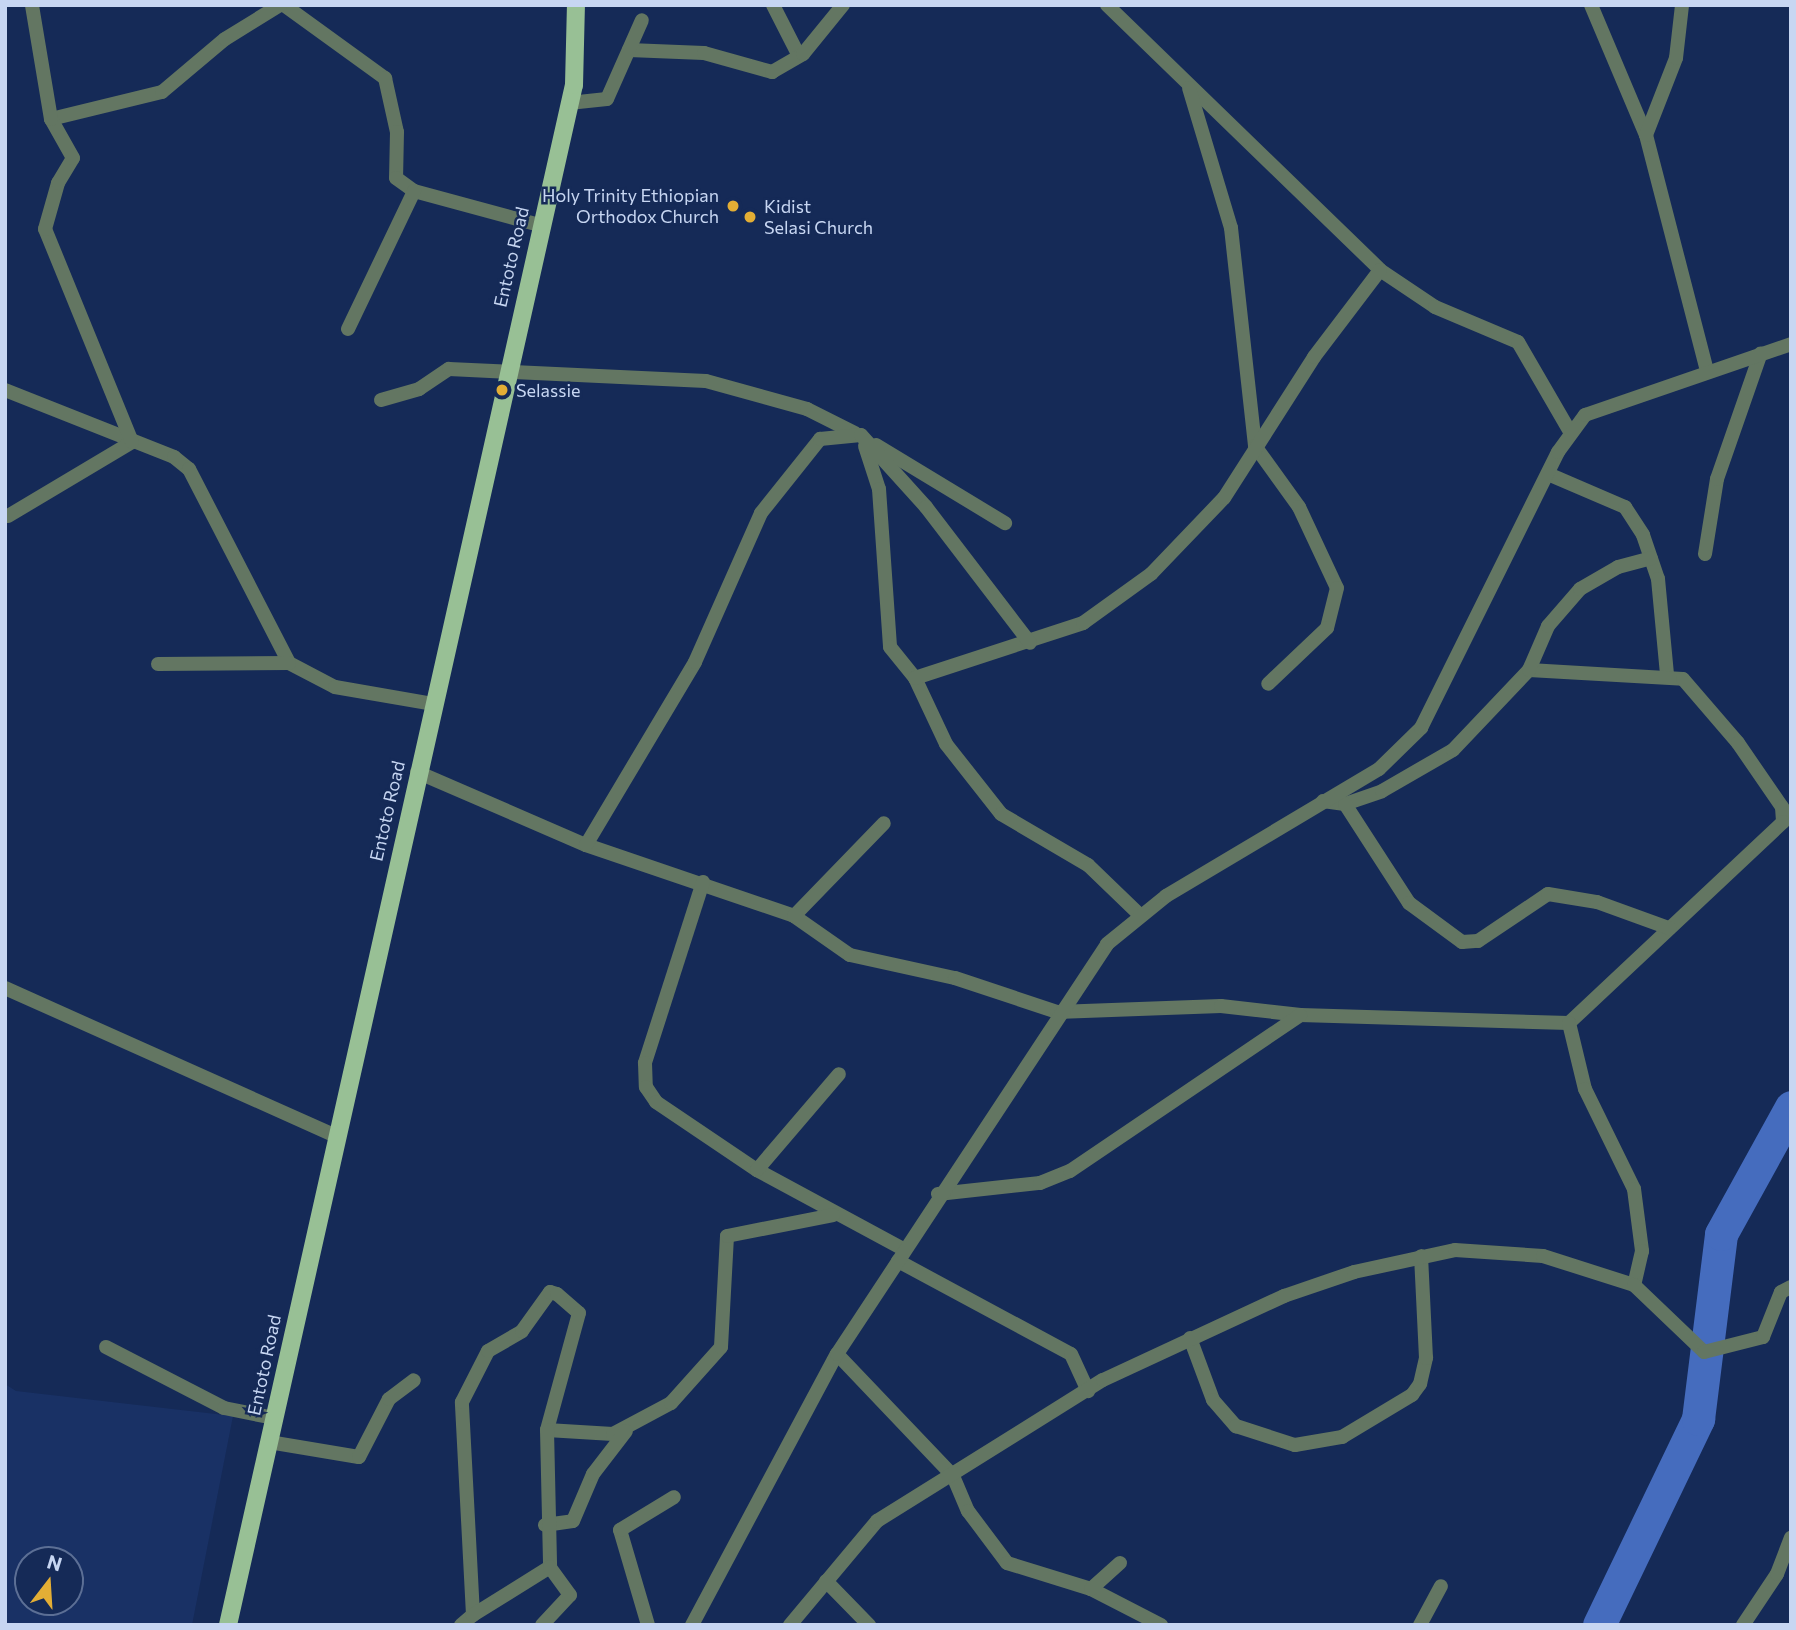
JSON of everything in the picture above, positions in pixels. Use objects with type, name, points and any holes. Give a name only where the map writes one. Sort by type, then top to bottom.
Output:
[{"type":"main road","name":"Entoto Road","points":[[228,1625],[334,1135],[433,704],[506,369],[569,103],[576,5]]},
{"type":"street","points":[[32,5],[51,119],[73,158],[58,183],[45,229],[132,442]]},
{"type":"street","points":[[51,119],[162,92],[225,39],[282,5],[385,78],[397,132],[393,165],[396,178],[414,191],[540,225]]},
{"type":"street","points":[[773,5],[799,56]]},
{"type":"street","points":[[629,50],[704,53],[772,72],[799,56],[831,28],[843,5]]},
{"type":"street","points":[[1107,5],[1189,88],[1380,270],[1435,307],[1518,342],[1569,430]]},
{"type":"street","points":[[1591,5],[1646,135],[1707,371]]},
{"type":"street","points":[[1646,135],[1676,58],[1682,5]]},
{"type":"street","points":[[569,103],[607,99],[642,20]]},
{"type":"street","points":[[1189,88],[1231,228],[1255,446],[1299,507],[1337,588],[1327,628],[1268,684]]},
{"type":"street","points":[[348,329],[414,191]]},
{"type":"street","points":[[915,678],[1030,643],[1083,623],[1150,574],[1224,498],[1255,446],[1380,270]]},
{"type":"street","points":[[692,1625],[836,1354],[1057,1013],[1107,944],[1140,915],[1379,769],[1421,728],[1569,430],[1613,401],[1791,344]]},
{"type":"street","points":[[1705,554],[1717,480],[1761,353]]},
{"type":"street","points":[[381,400],[419,389],[439,371],[506,369],[706,381],[807,409],[861,435],[1005,523]]},
{"type":"street","points":[[5,390],[174,457],[201,484],[289,663]]},
{"type":"street","points":[[861,435],[926,506],[1030,643]]},
{"type":"street","points":[[861,435],[879,489],[888,639],[915,678],[946,744],[1001,814],[1088,865],[1140,915]]},
{"type":"street","points":[[586,845],[695,662],[772,495],[820,439],[861,435]]},
{"type":"street","points":[[8,516],[132,442]]},
{"type":"street","points":[[1548,474],[1625,507],[1651,558],[1667,675]]},
{"type":"street","points":[[1324,802],[1345,804],[1412,779],[1453,750],[1529,670],[1548,626],[1580,589],[1618,567],[1651,558]]},
{"type":"street","points":[[158,664],[289,663],[335,687],[433,704]]},
{"type":"street","points":[[417,772],[586,845],[703,882],[794,916],[850,955],[955,978],[1057,1013],[1221,1006],[1300,1015],[1569,1023],[1783,821],[1782,807],[1704,701],[1683,679],[1667,675],[1529,670]]},
{"type":"street","points":[[1345,804],[1409,903],[1462,942],[1478,941],[1548,894],[1597,902],[1669,928]]},
{"type":"street","points":[[794,916],[884,823]]},
{"type":"street","points":[[703,882],[645,1063],[646,1087],[656,1102],[757,1170],[1071,1354],[1087,1391]]},
{"type":"street","points":[[5,988],[334,1135]]},
{"type":"street","points":[[938,1194],[1040,1183],[1070,1171],[1300,1015]]},
{"type":"street","points":[[1569,1023],[1585,1089],[1634,1189],[1642,1251],[1634,1285]]},
{"type":"street","points":[[757,1170],[839,1074]]},
{"type":"street","points":[[545,1525],[573,1521],[593,1474],[626,1431],[671,1403],[721,1347],[727,1236],[833,1215]]},
{"type":"street","points":[[790,1625],[877,1521],[1087,1391],[1190,1338],[1296,1292],[1421,1256],[1455,1250],[1543,1256],[1634,1285],[1704,1352],[1763,1337],[1781,1292],[1791,1287]]},
{"type":"street","points":[[1190,1338],[1213,1400],[1236,1426],[1295,1445],[1342,1437],[1412,1395],[1420,1384],[1426,1358],[1421,1256]]},
{"type":"street","points":[[473,1615],[462,1402],[488,1351],[522,1331],[550,1292],[574,1303],[579,1313],[547,1430],[545,1525],[550,1567],[570,1595],[542,1625]]},
{"type":"street","points":[[107,1347],[224,1408],[274,1418]]},
{"type":"street","points":[[836,1354],[953,1476],[968,1511],[1007,1563],[1091,1589],[1161,1625]]},
{"type":"street","points":[[269,1442],[359,1457],[389,1399],[414,1380]]},
{"type":"street","points":[[547,1430],[626,1431]]},
{"type":"street","points":[[648,1625],[620,1530],[674,1497]]},
{"type":"street","points":[[1743,1625],[1777,1574],[1791,1538]]},
{"type":"street","points":[[1091,1589],[1120,1563]]},
{"type":"street","points":[[461,1625],[550,1567]]},
{"type":"street","points":[[826,1581],[869,1625]]},
{"type":"street","points":[[1420,1625],[1441,1586]]},
{"type":"shaded area","points":[[5,1384],[16,1391],[233,1416],[192,1625],[5,1625]]},
{"type":"waterway","points":[[1599,1625],[1698,1419],[1721,1234],[1791,1107]]},
{"type":"place","name":"Holy Trinity Ethiopian Orthodox Church","points":[[733,206]]},
{"type":"place","name":"Kidist Selasi Church","points":[[750,217]]},
{"type":"place","name":"Selassie","points":[[502,390]]}]
